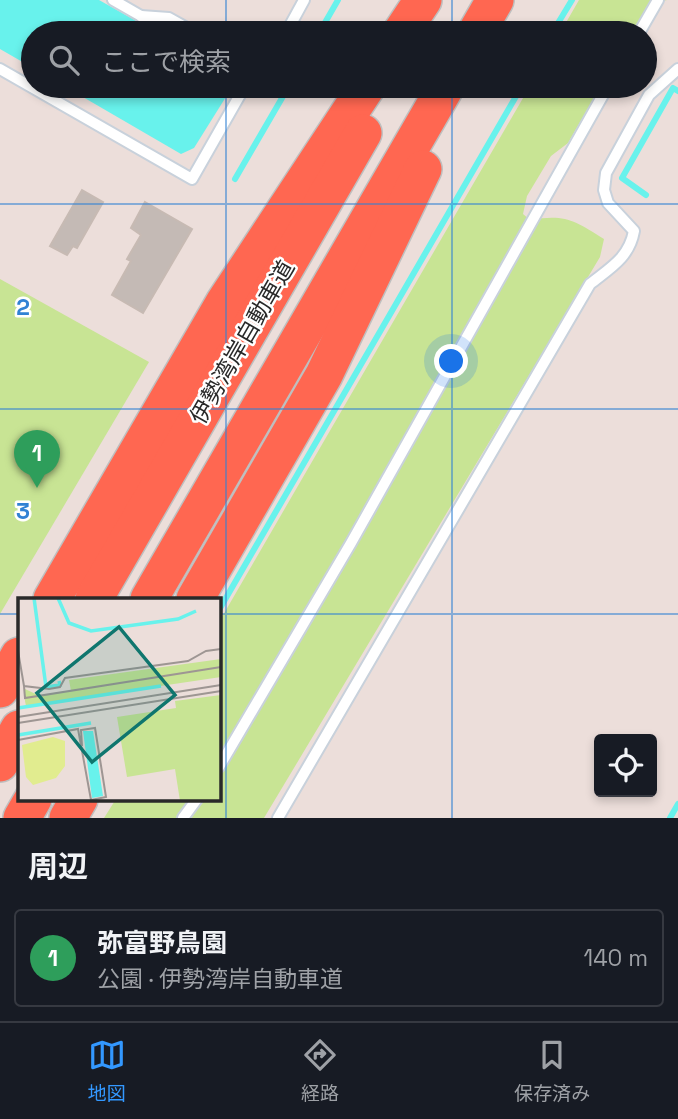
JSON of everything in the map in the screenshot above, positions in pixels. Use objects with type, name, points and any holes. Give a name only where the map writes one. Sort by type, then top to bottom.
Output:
[{"type":"highway","points":[[409,21],[423,0]]},
{"type":"highway","points":[[428,21],[440,0]]},
{"type":"highway","points":[[483,21],[495,0]]},
{"type":"highway","points":[[494,21],[504,0]]},
{"type":"highway","points":[[53,598],[224,303],[358,98]]},
{"type":"highway","name":"伊勢湾岸自動車道","points":[[95,598],[383,98]]},
{"type":"highway","points":[[150,598],[439,98]]},
{"type":"highway","points":[[196,598],[324,375],[457,98]]},
{"type":"highway","points":[[0,689],[18,658]]},
{"type":"highway","points":[[0,763],[18,731]]},
{"type":"highway","points":[[22,818],[32,800]]},
{"type":"highway","points":[[68,818],[78,800]]},
{"type":"lane","points":[[113,0],[147,21]]},
{"type":"lane","points":[[293,21],[304,0]]},
{"type":"lane","points":[[646,21],[658,0]]},
{"type":"lane","points":[[141,16],[169,18],[174,21]]},
{"type":"lane","points":[[0,69],[21,81]]},
{"type":"lane","points":[[657,88],[678,69]]},
{"type":"lane","points":[[51,98],[192,179],[238,98]]},
{"type":"lane","points":[[220,765],[351,543],[601,98]]},
{"type":"lane","points":[[278,818],[590,284],[625,257],[629,250],[634,231],[608,203],[604,190],[606,173],[647,98]]},
{"type":"lane","points":[[183,818],[196,800]]},
{"type":"green space","points":[[579,0],[667,0],[649,4],[639,21],[567,21]]},
{"type":"green space","points":[[523,98],[594,98],[568,143],[551,156],[527,196],[523,214],[530,220],[561,218],[585,227],[604,239],[600,257],[264,818],[104,818],[115,800],[220,800],[220,620]]},
{"type":"green space","points":[[0,279],[149,362],[0,614]]},
{"type":"water","points":[[0,0],[99,0],[136,21],[21,21],[21,61],[0,49]]},
{"type":"water","points":[[85,98],[225,98],[194,148],[181,154]]},
{"type":"building","points":[[82,190],[103,202],[77,248],[73,246],[67,255],[50,246]]},
{"type":"building","points":[[145,202],[192,229],[143,313],[112,295],[131,261],[127,259],[141,235],[131,228]]},
{"type":"waterway","points":[[326,21],[338,0]]},
{"type":"waterway","points":[[559,21],[572,0]]},
{"type":"waterway","points":[[646,195],[622,178],[673,88],[678,91]]},
{"type":"waterway","points":[[235,179],[282,98]]},
{"type":"waterway","points":[[220,608],[515,98]]},
{"type":"waterway","points":[[670,818],[678,804]]},
{"type":"place","name":"弥富野鳥園","points":[[37,488]]}]
